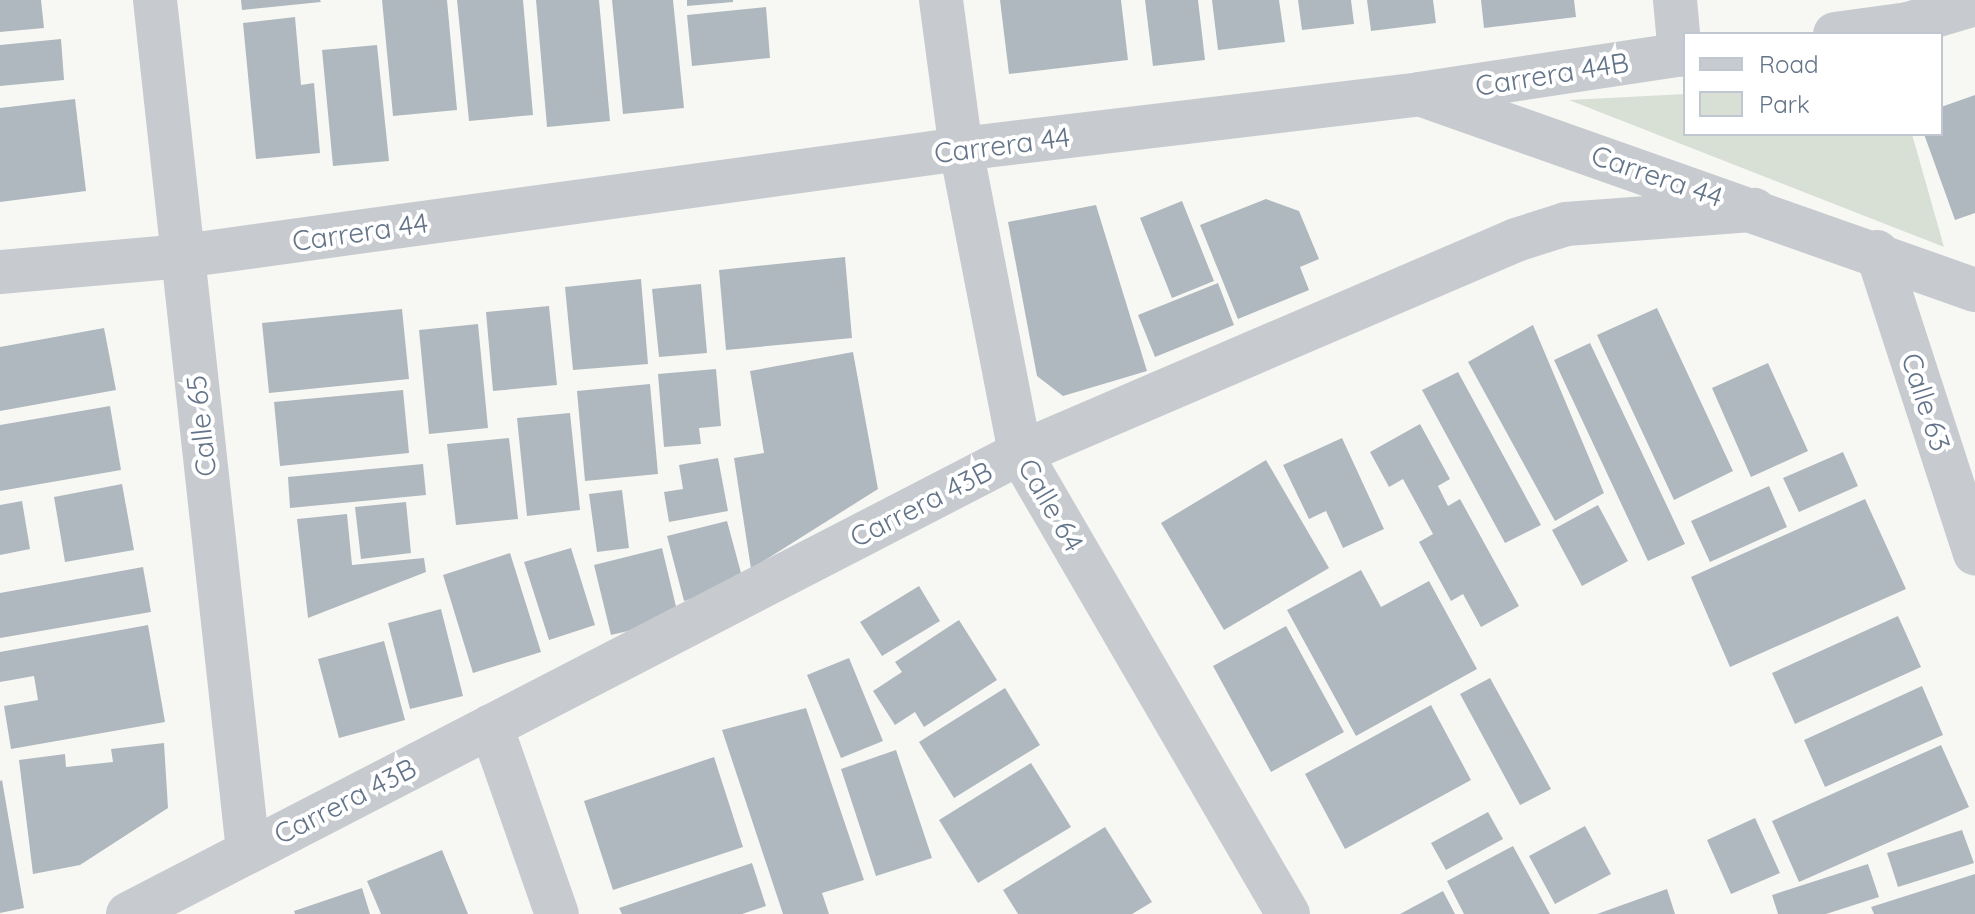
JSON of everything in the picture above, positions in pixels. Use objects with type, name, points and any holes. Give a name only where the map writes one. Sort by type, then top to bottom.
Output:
[{"type":"street","name":"Calle 65","points":[[155,0],[248,851]]},
{"type":"street","name":"Calle 64","points":[[941,0],[961,149],[1020,453],[1288,914]]},
{"type":"street","points":[[1675,0],[1683,54]]},
{"type":"street","points":[[1850,32],[1908,24],[1975,4]]},
{"type":"street","name":"Carrera 44B","points":[[1419,94],[1683,54]]},
{"type":"street","name":"Carrera 44","points":[[0,272],[183,256],[961,149],[1419,94],[1877,252],[1975,290]]},
{"type":"street","name":"Carrera 43B","points":[[128,914],[1020,453],[1516,240],[1566,224],[1754,210]]},
{"type":"street","name":"Calle 63","points":[[1877,252],[1975,553]]},
{"type":"street","points":[[491,726],[557,914]]},
{"type":"green space","points":[[1683,94],[1683,136],[1913,136],[1944,247],[1569,100]]},
{"type":"building","points":[[0,0],[41,0],[44,28],[0,32]]},
{"type":"building","points":[[241,0],[320,0],[321,2],[242,10]]},
{"type":"building","points":[[382,0],[447,0],[457,110],[393,116]]},
{"type":"building","points":[[457,0],[523,0],[533,115],[469,121]]},
{"type":"building","points":[[536,0],[599,0],[610,121],[547,127]]},
{"type":"building","points":[[612,0],[673,0],[684,108],[623,114]]},
{"type":"building","points":[[687,0],[733,0],[733,2],[687,6]]},
{"type":"building","points":[[1000,0],[1121,0],[1128,60],[1009,74]]},
{"type":"building","points":[[1145,0],[1198,0],[1205,60],[1153,66]]},
{"type":"building","points":[[1212,0],[1279,0],[1285,42],[1218,50]]},
{"type":"building","points":[[1298,0],[1351,0],[1354,24],[1302,30]]},
{"type":"building","points":[[1367,0],[1433,0],[1436,23],[1371,31]]},
{"type":"building","points":[[1481,0],[1574,0],[1576,17],[1484,28]]},
{"type":"building","points":[[766,7],[770,58],[692,66],[687,15]]},
{"type":"building","points":[[295,17],[301,85],[314,83],[320,153],[256,159],[243,23]]},
{"type":"building","points":[[61,39],[64,80],[0,86],[0,45]]},
{"type":"building","points":[[377,45],[389,161],[333,166],[322,50]]},
{"type":"building","points":[[1975,95],[1975,213],[1955,220],[1925,136],[1943,136],[1943,106]]},
{"type":"building","points":[[75,99],[86,191],[0,202],[0,108]]},
{"type":"building","points":[[1266,199],[1299,211],[1319,259],[1300,267],[1309,290],[1238,319],[1200,225]]},
{"type":"building","points":[[1182,201],[1214,281],[1172,298],[1140,218]]},
{"type":"building","points":[[1096,205],[1147,371],[1063,396],[1037,376],[1008,222]]},
{"type":"building","points":[[845,257],[852,338],[726,350],[719,270]]},
{"type":"building","points":[[641,279],[648,364],[573,370],[565,287]]},
{"type":"building","points":[[1218,283],[1234,325],[1155,357],[1138,315]]},
{"type":"building","points":[[701,284],[707,353],[659,357],[652,289]]},
{"type":"building","points":[[549,306],[557,385],[493,391],[486,312]]},
{"type":"building","points":[[1657,308],[1733,471],[1674,500],[1597,335]]},
{"type":"building","points":[[402,309],[409,379],[269,393],[262,323]]},
{"type":"building","points":[[478,324],[488,428],[429,434],[419,330]]},
{"type":"building","points":[[1533,325],[1604,493],[1555,521],[1468,362]]},
{"type":"building","points":[[104,328],[116,390],[0,411],[0,347]]},
{"type":"building","points":[[1590,343],[1685,544],[1648,561],[1554,360]]},
{"type":"building","points":[[853,352],[878,489],[751,569],[734,458],[764,453],[750,371]]},
{"type":"building","points":[[1768,363],[1808,451],[1751,477],[1712,388]]},
{"type":"building","points":[[716,369],[721,426],[699,428],[701,444],[664,447],[658,374]]},
{"type":"building","points":[[1458,372],[1541,525],[1505,543],[1422,390]]},
{"type":"building","points":[[650,384],[658,474],[585,481],[577,391]]},
{"type":"building","points":[[403,390],[409,453],[280,466],[274,402]]},
{"type":"building","points":[[110,406],[121,470],[0,491],[0,425]]},
{"type":"building","points":[[570,413],[580,510],[527,516],[517,418]]},
{"type":"building","points":[[1420,424],[1450,479],[1438,486],[1448,506],[1460,499],[1519,606],[1481,627],[1463,594],[1451,601],[1419,542],[1433,534],[1403,479],[1389,487],[1370,452]]},
{"type":"building","points":[[509,438],[518,519],[456,525],[447,444]]},
{"type":"building","points":[[1342,438],[1384,529],[1343,548],[1326,511],[1309,519],[1283,465]]},
{"type":"building","points":[[1843,452],[1858,486],[1799,512],[1783,478]]},
{"type":"building","points":[[718,458],[728,511],[669,522],[664,492],[683,489],[679,465]]},
{"type":"building","points":[[1266,460],[1329,568],[1224,630],[1161,523]]},
{"type":"building","points":[[423,464],[426,495],[290,508],[288,477]]},
{"type":"building","points":[[122,484],[134,550],[65,562],[54,497]]},
{"type":"building","points":[[1769,486],[1787,527],[1710,562],[1691,521]]},
{"type":"building","points":[[622,490],[629,548],[597,552],[589,494]]},
{"type":"building","points":[[1865,499],[1906,589],[1730,667],[1691,577]]},
{"type":"building","points":[[22,501],[30,549],[0,555],[0,505]]},
{"type":"building","points":[[406,502],[411,553],[361,559],[355,507]]},
{"type":"building","points":[[1598,505],[1628,561],[1582,586],[1552,530]]},
{"type":"building","points":[[347,514],[352,565],[424,558],[426,572],[308,618],[297,519]]},
{"type":"building","points":[[727,521],[744,584],[684,601],[667,536]]},
{"type":"building","points":[[571,548],[595,625],[549,640],[524,562]]},
{"type":"building","points":[[662,548],[679,619],[611,635],[594,565]]},
{"type":"building","points":[[510,553],[541,652],[473,673],[443,575]]},
{"type":"building","points":[[143,567],[151,612],[0,638],[0,593]]},
{"type":"building","points":[[1361,570],[1381,607],[1429,581],[1477,669],[1356,736],[1287,610]]},
{"type":"building","points":[[919,586],[940,621],[882,656],[860,622]]},
{"type":"building","points":[[441,609],[463,696],[410,709],[388,623]]},
{"type":"building","points":[[1898,616],[1921,667],[1795,724],[1772,673]]},
{"type":"building","points":[[959,620],[997,680],[924,727],[915,712],[895,725],[873,691],[902,672],[895,662]]},
{"type":"building","points":[[148,625],[165,722],[11,749],[4,706],[38,700],[34,676],[0,682],[0,652]]},
{"type":"building","points":[[1286,626],[1344,732],[1271,772],[1213,666]]},
{"type":"building","points":[[384,641],[405,720],[339,738],[318,659]]},
{"type":"building","points":[[849,658],[883,741],[841,758],[807,675]]},
{"type":"building","points":[[1490,678],[1551,789],[1520,805],[1460,694]]},
{"type":"building","points":[[1922,686],[1943,735],[1825,787],[1804,740]]},
{"type":"building","points":[[1005,688],[1040,745],[954,798],[919,742]]},
{"type":"building","points":[[1431,705],[1471,780],[1345,849],[1305,774]]},
{"type":"building","points":[[806,708],[864,880],[822,893],[829,914],[783,914],[722,730]]},
{"type":"building","points":[[164,743],[168,808],[80,865],[33,874],[19,760],[65,754],[66,767],[113,762],[111,749]]},
{"type":"building","points":[[1941,745],[1969,807],[1799,882],[1772,821]]},
{"type":"building","points":[[896,750],[932,858],[876,876],[841,769]]},
{"type":"building","points":[[714,757],[743,847],[613,890],[584,801]]},
{"type":"building","points":[[1031,763],[1071,827],[978,883],[939,820]]},
{"type":"building","points":[[0,781],[24,908],[0,913]]},
{"type":"building","points":[[1488,812],[1503,839],[1446,870],[1431,843]]},
{"type":"building","points":[[1755,818],[1780,873],[1731,894],[1707,840]]},
{"type":"building","points":[[1585,826],[1611,874],[1555,904],[1529,856]]},
{"type":"building","points":[[1105,827],[1152,902],[1132,914],[1018,914],[1003,890]]},
{"type":"building","points":[[1962,830],[1974,863],[1898,887],[1887,853]]},
{"type":"building","points":[[1513,846],[1550,914],[1464,914],[1447,881]]},
{"type":"building","points":[[442,850],[468,914],[381,914],[367,881]]},
{"type":"building","points":[[752,863],[766,906],[742,914],[622,914],[619,908]]},
{"type":"building","points":[[1868,864],[1879,897],[1826,914],[1778,914],[1772,895]]},
{"type":"building","points":[[1975,874],[1975,914],[1874,914],[1871,907]]},
{"type":"building","points":[[362,888],[370,914],[295,914],[294,911]]},
{"type":"building","points":[[1667,889],[1675,914],[1597,914]]},
{"type":"building","points":[[1443,891],[1455,914],[1400,914]]}]
